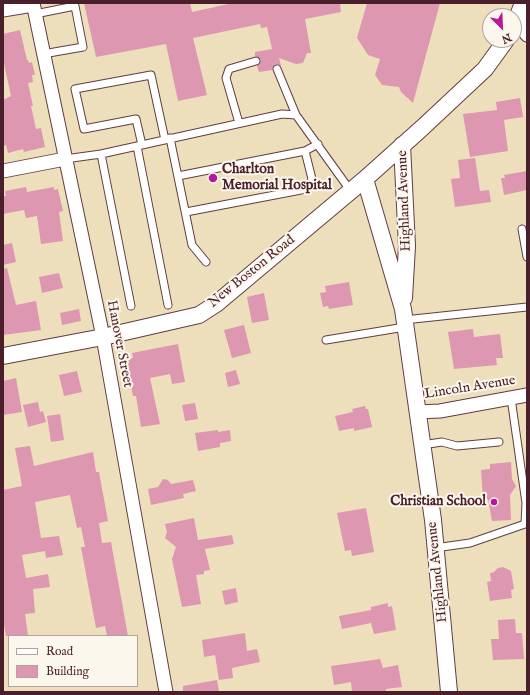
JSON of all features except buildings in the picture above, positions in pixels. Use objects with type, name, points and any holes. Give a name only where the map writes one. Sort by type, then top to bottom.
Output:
[{"type":"street","points":[[3,10],[34,7]]},
{"type":"street","name":"Hanover Street","points":[[34,7],[103,337],[166,692]]},
{"type":"street","name":"Highland Avenue","points":[[404,319],[408,246],[402,145],[486,69],[500,48]]},
{"type":"street","name":"New Boston Road","points":[[3,356],[103,337],[199,315],[216,304],[350,190],[365,179],[402,145]]},
{"type":"street","points":[[3,171],[65,159]]},
{"type":"street","name":"Highland Avenue","points":[[365,179],[404,319],[435,548],[449,692]]},
{"type":"street","name":"Lincoln Avenue","points":[[417,412],[440,411],[527,395]]},
{"type":"lane","points":[[34,7],[76,6],[83,47],[43,54]]},
{"type":"lane","points":[[239,123],[226,78],[229,69],[256,62]]},
{"type":"lane","points":[[277,68],[296,114],[350,190]]},
{"type":"lane","points":[[168,305],[136,118],[84,129],[75,89],[151,75],[178,176],[192,245],[206,262]]},
{"type":"lane","points":[[65,159],[101,154],[282,114],[296,114]]},
{"type":"lane","points":[[178,176],[305,151],[318,144]]},
{"type":"lane","points":[[186,212],[301,190],[309,186],[312,179],[305,151]]},
{"type":"lane","points":[[101,154],[131,306]]},
{"type":"lane","points":[[522,229],[527,257]]},
{"type":"lane","points":[[326,340],[404,319],[527,306]]},
{"type":"lane","points":[[435,548],[470,543],[525,524],[526,503],[511,398]]},
{"type":"lane","points":[[422,445],[442,442],[457,446],[499,442]]},
{"type":"place","name":"Charlton Memorial Hospital","points":[[213,178]]},
{"type":"place","name":"Christian School","points":[[494,502]]}]
